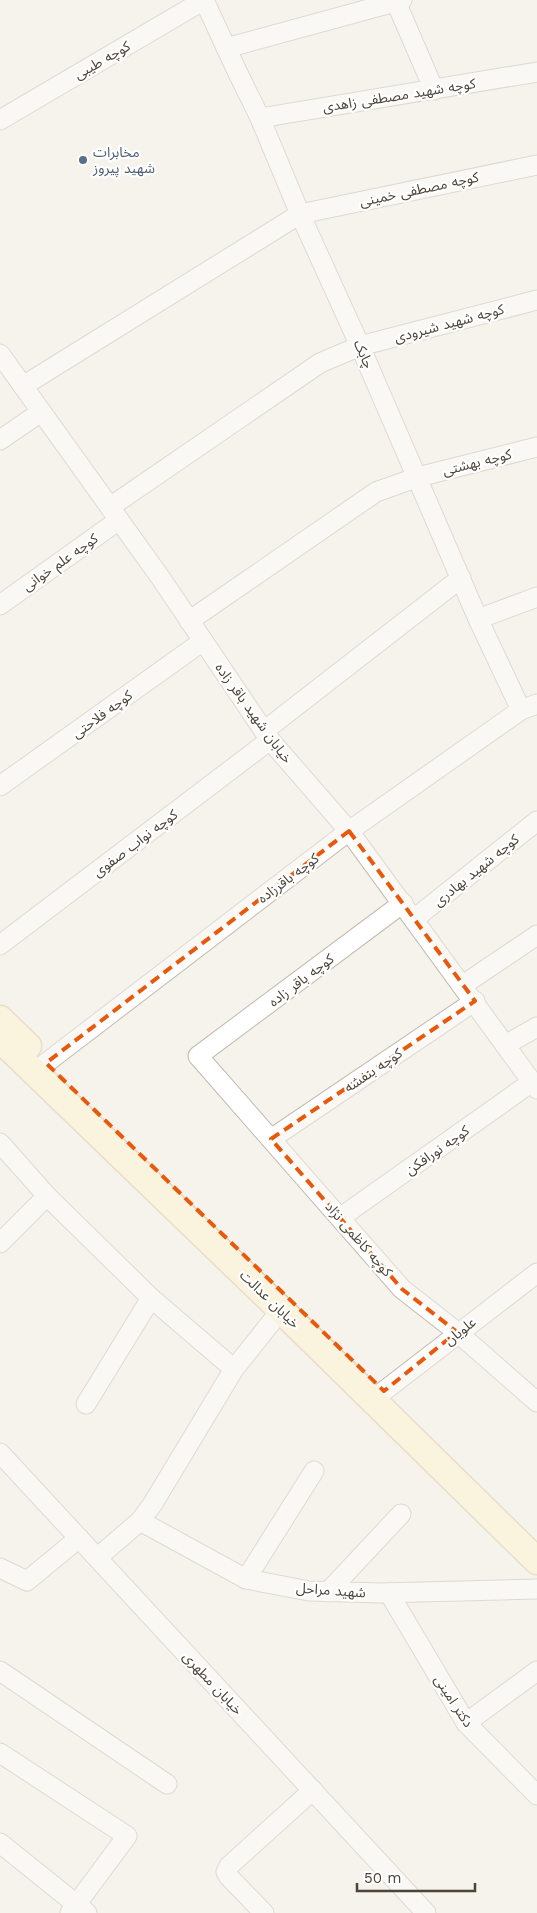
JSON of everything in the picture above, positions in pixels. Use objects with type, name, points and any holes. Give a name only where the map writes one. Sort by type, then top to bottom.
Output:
[{"type":"main road","name":"خیابان عدالت","points":[[0,1019],[537,1539]]},
{"type":"main road","name":"خیابان عدالت","points":[[0,1040],[281,1310],[537,1561]]},
{"type":"street","name":"چابک","points":[[204,0],[260,118],[300,214],[418,477],[478,619],[529,707]]},
{"type":"street","name":"کوچه طیبی","points":[[0,120],[204,0]]},
{"type":"street","points":[[226,48],[399,1],[434,90]]},
{"type":"street","name":"کوچه شهید مصطفی زاهدی","points":[[260,118],[537,72]]},
{"type":"street","name":"کوچه مصطفی خمینی","points":[[23,386],[300,214],[537,164]]},
{"type":"street","name":"کوچه شهید شیرودی","points":[[114,514],[320,363],[360,346],[537,300]]},
{"type":"street","name":"خیابان شهید باقر زاده","points":[[0,354],[203,641],[267,736],[349,831],[535,1085]]},
{"type":"street","points":[[0,440],[41,412]]},
{"type":"street","name":"کوچه بهشتی","points":[[189,621],[376,492],[418,477],[537,447]]},
{"type":"street","name":"کوچه علم خوانی","points":[[0,604],[114,514]]},
{"type":"street","name":"کوچه نواب صفوی","points":[[0,945],[267,736],[461,578]]},
{"type":"street","points":[[478,619],[537,597]]},
{"type":"street","name":"کوچه فلاحتی","points":[[0,786],[203,641]]},
{"type":"street","name":"کوچه باقرزاده","points":[[46,1063],[349,831],[529,707]]},
{"type":"street","name":"کوچه شهید بهادری","points":[[414,919],[537,821]]},
{"type":"street","name":"کوچه باقر زاده","points":[[198,1056],[403,903]]},
{"type":"street","points":[[463,985],[537,935]]},
{"type":"street","name":"کوچه بنفشه","points":[[271,1139],[475,1001]]},
{"type":"street","points":[[505,1045],[537,1027]]},
{"type":"street","name":"کوچه کاظمی نژاد","points":[[198,1056],[402,1289],[457,1332],[537,1402]]},
{"type":"street","name":"کوچه نورافکن","points":[[341,1218],[535,1085]]},
{"type":"street","points":[[0,1143],[47,1196],[150,1298],[234,1369]]},
{"type":"street","points":[[0,1243],[47,1196]]},
{"type":"street","name":"علویان","points":[[384,1391],[457,1332],[537,1273]]},
{"type":"street","points":[[86,1404],[150,1298]]},
{"type":"street","points":[[98,1557],[140,1521],[152,1505],[234,1369],[281,1310]]},
{"type":"street","name":"خیابان مطهری","points":[[0,1453],[426,1913]]},
{"type":"street","points":[[246,1579],[314,1471]]},
{"type":"street","points":[[328,1592],[402,1514]]},
{"type":"street","name":"شهید مراحل","points":[[140,1521],[246,1579],[309,1591],[389,1593],[537,1589]]},
{"type":"street","points":[[0,1568],[27,1581],[79,1538]]},
{"type":"street","name":"دکتر امینی","points":[[389,1593],[466,1723],[537,1796]]},
{"type":"street","points":[[0,1671],[166,1784]]},
{"type":"street","points":[[466,1723],[537,1671]]},
{"type":"street","points":[[0,1752],[127,1836],[78,1910],[0,1843]]},
{"type":"street","points":[[264,1913],[228,1877],[226,1872],[229,1866],[313,1790]]},
{"type":"highlighted area","points":[[349,831],[475,1001],[271,1139],[402,1289],[457,1332],[384,1391],[46,1063]]},
{"type":"place","name":"مخابرات شهید پیروز","points":[[83,160]]}]
